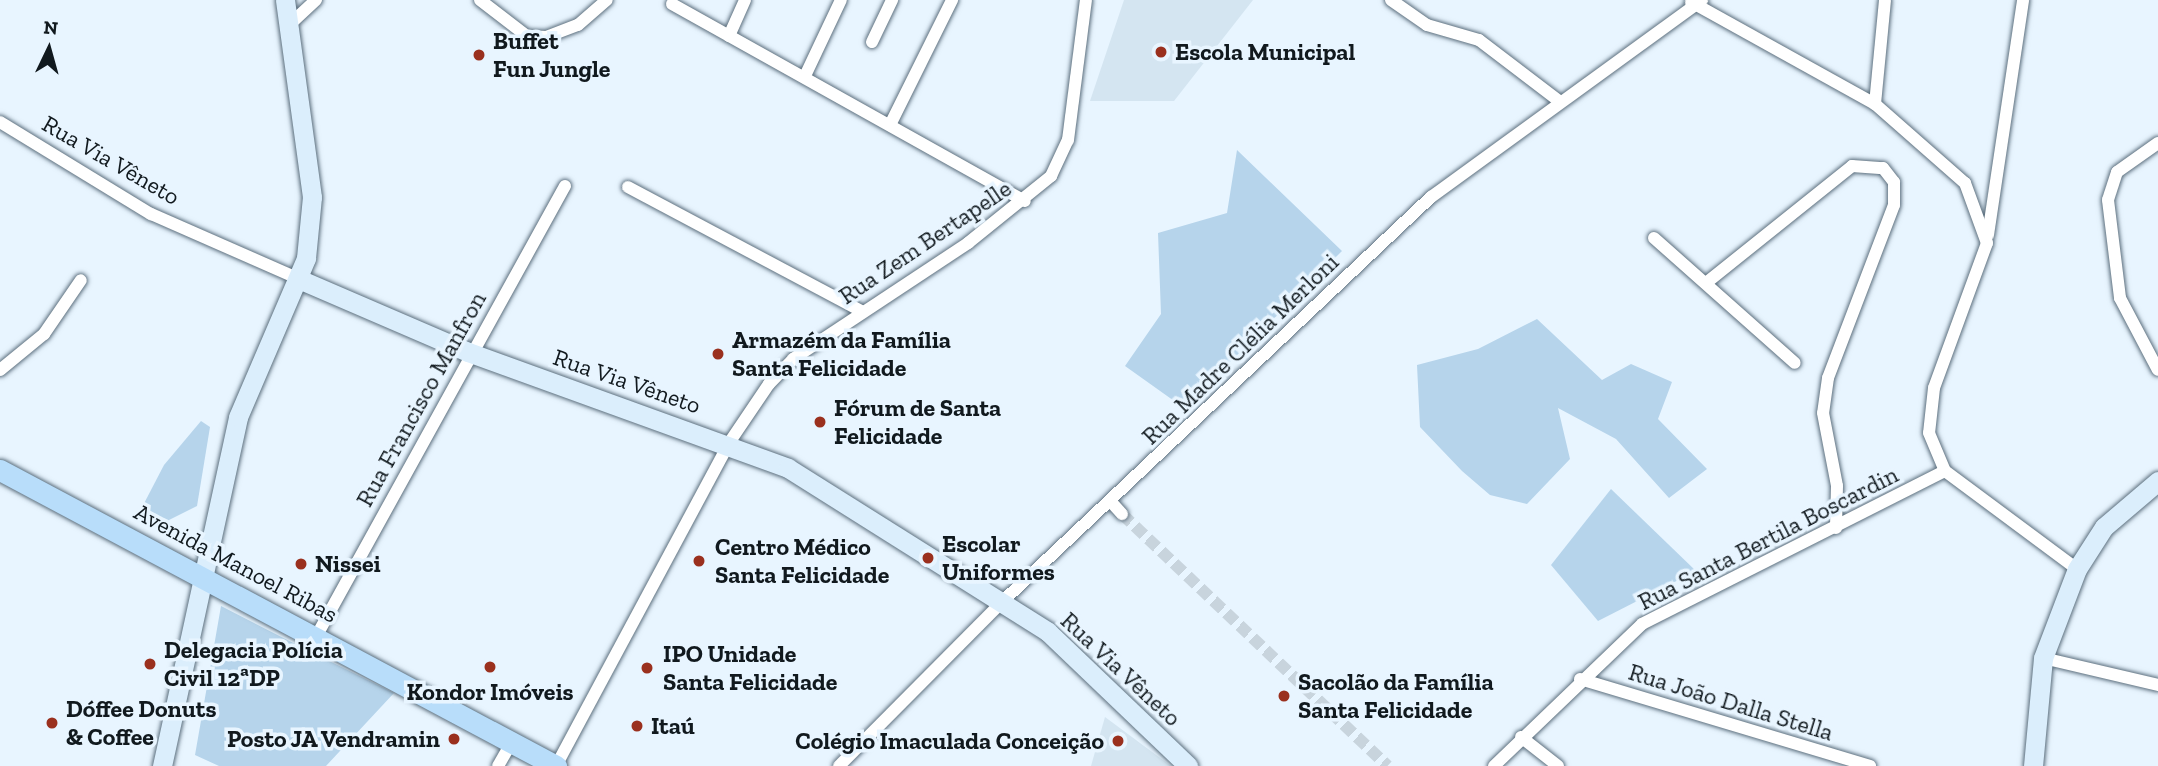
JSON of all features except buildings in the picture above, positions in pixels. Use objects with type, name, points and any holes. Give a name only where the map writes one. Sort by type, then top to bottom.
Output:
[{"type":"main road","points":[[162,766],[201,573],[238,416],[301,280],[312,197],[285,0]]},
{"type":"main road","name":"Rua Via Vêneto","points":[[301,280],[468,352],[729,443],[788,468],[1003,601],[1098,677],[1188,766]]},
{"type":"main road","name":"Avenida Manoel Ribas","points":[[0,470],[201,573],[556,766]]},
{"type":"main road","points":[[2034,766],[2043,658],[2077,569],[2104,527],[2158,481]]},
{"type":"street","points":[[289,25],[316,0]]},
{"type":"street","points":[[480,0],[527,36],[546,37],[578,25],[607,0]]},
{"type":"street","points":[[729,36],[745,0]]},
{"type":"street","points":[[805,76],[841,0]]},
{"type":"street","points":[[872,42],[892,0]]},
{"type":"street","points":[[890,125],[951,0]]},
{"type":"street","name":"Rua Zem Bertapelle","points":[[556,766],[729,443],[793,359],[1025,201],[1063,157],[1086,0]]},
{"type":"street","points":[[1391,0],[1427,25],[1479,40],[1559,101]]},
{"type":"street","points":[[1875,104],[1885,0]]},
{"type":"street","points":[[2023,0],[1987,243],[1934,388],[1929,433],[1945,471],[2077,569]]},
{"type":"street","points":[[1695,1],[1875,104],[1965,183],[1987,243]]},
{"type":"street","name":"Rua Madre Clélia Merloni","points":[[839,766],[1003,601],[1112,503],[1432,197],[1695,1]]},
{"type":"street","points":[[672,4],[1025,201]]},
{"type":"street","name":"Rua Via Vêneto","points":[[0,122],[151,214],[301,280]]},
{"type":"street","points":[[2158,143],[2117,172],[2108,200],[2120,298],[2158,370]]},
{"type":"street","points":[[1706,283],[1852,166],[1883,168],[1894,182],[1894,205],[1828,378],[1823,413],[1837,486],[1836,528]]},
{"type":"street","name":"Rua Francisco Manfron","points":[[317,635],[468,352],[565,186]]},
{"type":"street","points":[[628,187],[861,311]]},
{"type":"street","points":[[1654,237],[1796,363]]},
{"type":"street","points":[[0,370],[44,334],[81,280]]},
{"type":"street","name":"Rua Santa Bertila Boscardin","points":[[1494,766],[1580,679],[1642,624],[1945,471]]},
{"type":"street","points":[[1112,503],[1122,514]]},
{"type":"street","points":[[2043,658],[2158,685]]},
{"type":"street","name":"Rua João Dalla Stella","points":[[1580,679],[1870,766]]},
{"type":"street","points":[[1521,737],[1558,766]]},
{"type":"street","points":[[498,766],[512,742]]},
{"type":"shaded area","name":"Escola Municipal","points":[[1124,0],[1253,0],[1174,101],[1090,101]]},
{"type":"shaded area","points":[[1237,150],[1342,251],[1184,408],[1125,366],[1161,314],[1158,233],[1227,213]]},
{"type":"shaded area","points":[[1537,319],[1602,380],[1631,364],[1672,382],[1658,419],[1707,469],[1669,498],[1616,439],[1558,408],[1570,459],[1527,504],[1490,495],[1462,471],[1420,427],[1417,365],[1478,349]]},
{"type":"shaded area","points":[[201,421],[210,427],[197,506],[159,525],[138,515],[164,465]]},
{"type":"shaded area","points":[[1611,489],[1696,571],[1598,621],[1551,565]]},
{"type":"shaded area","points":[[221,606],[394,693],[326,766],[219,766],[195,755]]},
{"type":"shaded area","name":"Colégio Imaculada Conceição","points":[[1105,717],[1171,766],[1091,766]]},
{"type":"tunnel","points":[[1122,514],[1388,766]]},
{"type":"place","name":"Escola Municipal","points":[[1161,52]]},
{"type":"place","name":"Buffet Fun Jungle","points":[[479,55]]},
{"type":"place","name":"Armazém da Família Santa Felicidade","points":[[718,354]]},
{"type":"place","name":"Fórum de Santa Felicidade","points":[[820,422]]},
{"type":"place","name":"Escolar Uniformes","points":[[928,558]]},
{"type":"place","name":"Centro Médico Santa Felicidade","points":[[699,561]]},
{"type":"place","name":"Nissei","points":[[301,564]]},
{"type":"place","name":"Delegacia Polícia Civil 12ªDP","points":[[150,664]]},
{"type":"place","name":"Kondor Imóveis","points":[[490,667]]},
{"type":"place","name":"IPO Unidade Santa Felicidade","points":[[647,668]]},
{"type":"place","name":"Sacolão da Família Santa Felicidade","points":[[1284,696]]},
{"type":"place","name":"Dóffee Donuts & Coffee","points":[[52,723]]},
{"type":"place","name":"Itaú","points":[[637,726]]},
{"type":"place","name":"Posto JA Vendramin","points":[[454,739]]},
{"type":"place","name":"Colégio Imaculada Conceição","points":[[1118,741]]}]
